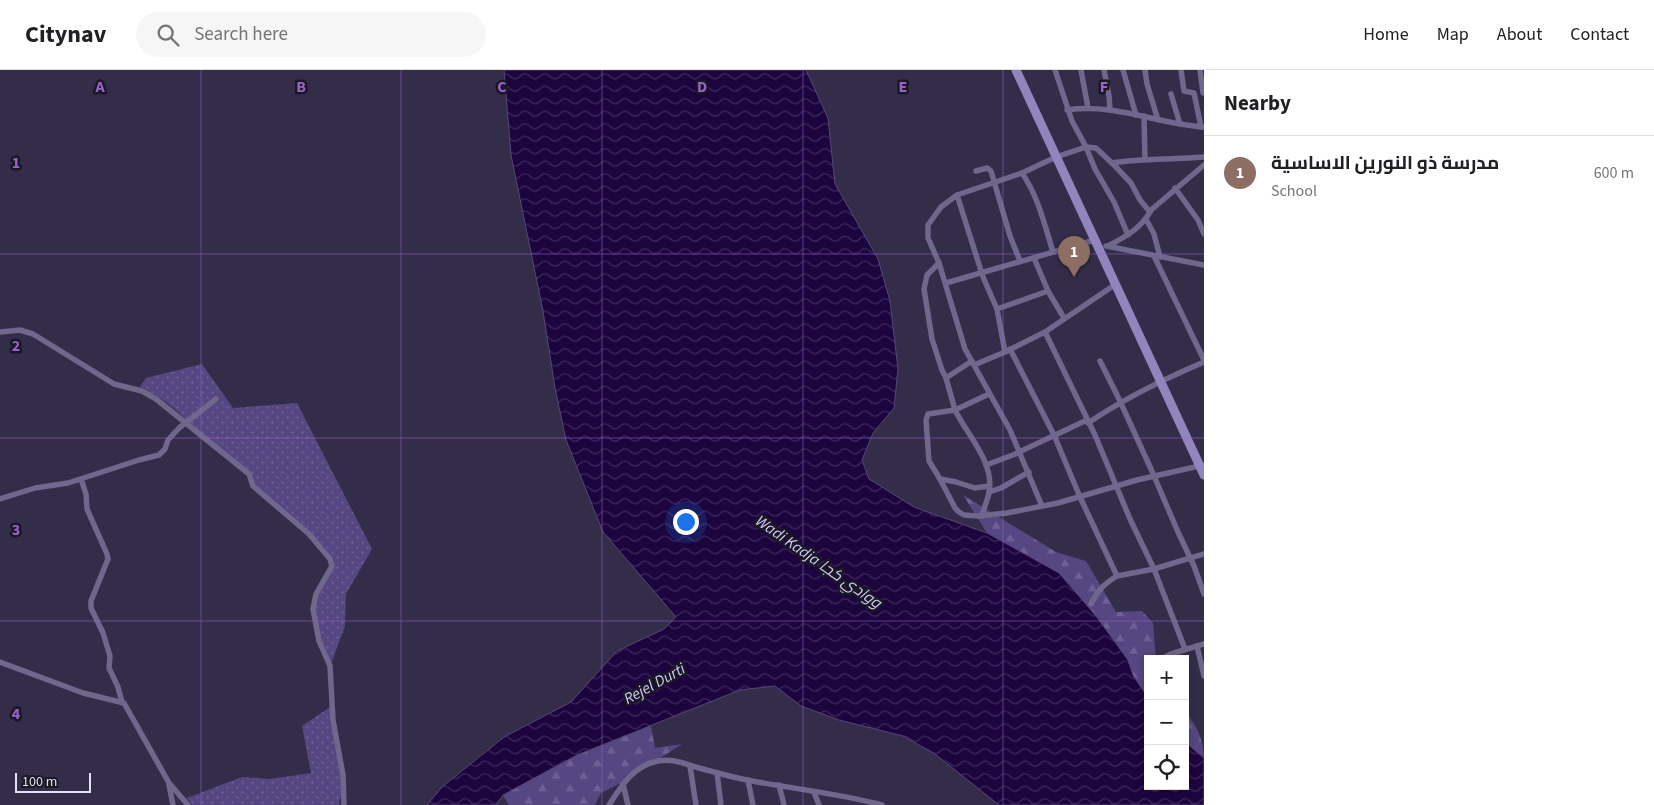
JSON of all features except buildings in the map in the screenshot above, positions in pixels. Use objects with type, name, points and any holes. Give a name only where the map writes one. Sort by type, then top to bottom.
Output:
[{"type":"main road","points":[[1016,70],[1202,465],[1204,475]]},
{"type":"street","points":[[1055,70],[1067,110],[1095,169],[1114,202],[1128,235]]},
{"type":"street","points":[[1081,70],[1088,108]]},
{"type":"street","points":[[1104,70],[1110,96],[1110,110]]},
{"type":"street","points":[[1123,70],[1136,115]]},
{"type":"street","points":[[1145,70],[1147,84],[1158,120]]},
{"type":"street","points":[[1067,110],[1088,108],[1110,110],[1202,127],[1194,93],[1184,91],[1181,70]]},
{"type":"street","points":[[1200,70],[1203,93]]},
{"type":"street","points":[[1172,94],[1180,124]]},
{"type":"street","points":[[1144,116],[1145,158]]},
{"type":"street","points":[[1042,506],[1010,430],[989,394],[960,336],[946,283],[928,238],[928,225],[941,207],[957,196],[1022,173],[1056,157],[1086,147],[1096,148],[1112,163],[1131,183],[1140,200],[1150,212]]},
{"type":"street","points":[[1112,163],[1145,158],[1204,157]]},
{"type":"street","points":[[1108,246],[1128,235],[1175,188],[1204,165]]},
{"type":"street","points":[[976,171],[990,169],[1010,236],[1020,261]]},
{"type":"street","points":[[1022,173],[1032,190],[1053,252]]},
{"type":"street","points":[[1175,188],[1203,225],[1204,234]]},
{"type":"street","points":[[957,196],[982,273],[997,309],[1008,350],[1054,435],[1080,497],[1117,576]]},
{"type":"street","points":[[986,465],[1088,421],[1161,380],[1204,361],[1157,256],[1154,234],[1146,219]]},
{"type":"street","points":[[946,283],[1020,261],[1096,242],[1204,265]]},
{"type":"street","points":[[1034,258],[1048,291],[1064,318]]},
{"type":"street","points":[[939,264],[927,275],[924,289],[932,339],[955,410],[970,433],[986,465],[989,489],[982,516]]},
{"type":"street","points":[[946,378],[973,363],[1008,350],[1045,332],[1116,284]]},
{"type":"street","points":[[997,309],[1048,291]]},
{"type":"street","points":[[0,332],[20,330],[33,334],[114,384],[142,391],[156,399],[249,474],[253,486],[309,534],[332,562],[332,566],[316,594],[313,609],[319,641],[330,666],[333,720],[343,775],[344,805]]},
{"type":"street","points":[[1045,332],[1103,452],[1116,486],[1154,569],[1185,649]]},
{"type":"street","points":[[1100,361],[1121,402],[1204,594]]},
{"type":"street","points":[[989,394],[955,410],[928,414],[926,417],[929,461],[954,508],[959,512],[971,516],[1007,513],[1080,497],[1154,476],[1202,465]]},
{"type":"street","points":[[0,499],[34,488],[68,483],[160,455],[165,450],[173,434],[216,399]]},
{"type":"street","points":[[940,479],[975,488],[989,489],[1001,488],[1029,472]]},
{"type":"street","points":[[81,479],[86,494],[87,509],[108,559],[90,608],[103,633],[110,656],[109,668],[118,687],[122,702],[169,783],[188,805]]},
{"type":"street","points":[[1091,604],[1099,589],[1106,582],[1117,576],[1154,569],[1204,554]]},
{"type":"street","points":[[1171,655],[1201,645],[1204,676]]},
{"type":"street","points":[[0,662],[84,693],[122,702]]},
{"type":"street","points":[[609,805],[634,770],[650,763],[670,760],[748,780],[840,795],[882,805]]},
{"type":"street","points":[[690,766],[696,805]]},
{"type":"street","points":[[717,773],[721,805]]},
{"type":"street","points":[[748,780],[753,805]]},
{"type":"street","points":[[169,783],[173,805]]},
{"type":"street","points":[[623,784],[628,805]]},
{"type":"street","points":[[779,785],[784,805]]},
{"type":"street","points":[[814,792],[819,805]]},
{"type":"green space","points":[[202,364],[233,408],[297,403],[372,549],[346,594],[345,626],[331,664],[317,630],[315,603],[323,583],[333,566],[331,558],[254,486],[250,473],[189,423],[173,407],[140,387],[146,378]]},
{"type":"green space","points":[[963,495],[1056,552],[1086,561],[1116,612],[1142,611],[1153,623],[1156,655],[1144,655],[1144,692],[1133,675],[1128,660],[1096,616],[1059,573],[987,533]]},
{"type":"green space","points":[[330,707],[341,769],[342,782],[339,805],[192,805],[187,798],[242,777],[270,779],[311,773],[302,726]]},
{"type":"green space","points":[[1189,716],[1199,733],[1203,745],[1204,758],[1189,745]]},
{"type":"green space","points":[[651,726],[655,748],[682,744],[623,782],[601,793],[595,805],[509,805],[503,795],[577,755]]},
{"type":"water","points":[[504,70],[806,70],[828,118],[835,184],[878,259],[890,301],[898,369],[894,408],[873,433],[862,460],[869,479],[914,507],[987,533],[1059,573],[1096,616],[1128,660],[1133,675],[1144,692],[1144,790],[1189,790],[1189,745],[1204,758],[1204,805],[999,805],[935,754],[903,736],[839,720],[801,706],[775,686],[740,690],[577,755],[503,795],[496,805],[427,805],[442,787],[504,737],[571,702],[617,651],[664,629],[676,617],[603,532],[566,440],[555,388],[543,311],[511,155]]},
{"type":"place","name":"مدرسة ذو النورين الاساسية","points":[[1074,277]]},
{"type":"water label","name":"Wadi Kadja ووادي كجا","points":[[819,561]]},
{"type":"water label","name":"Rejel Durti","points":[[654,683]]}]
